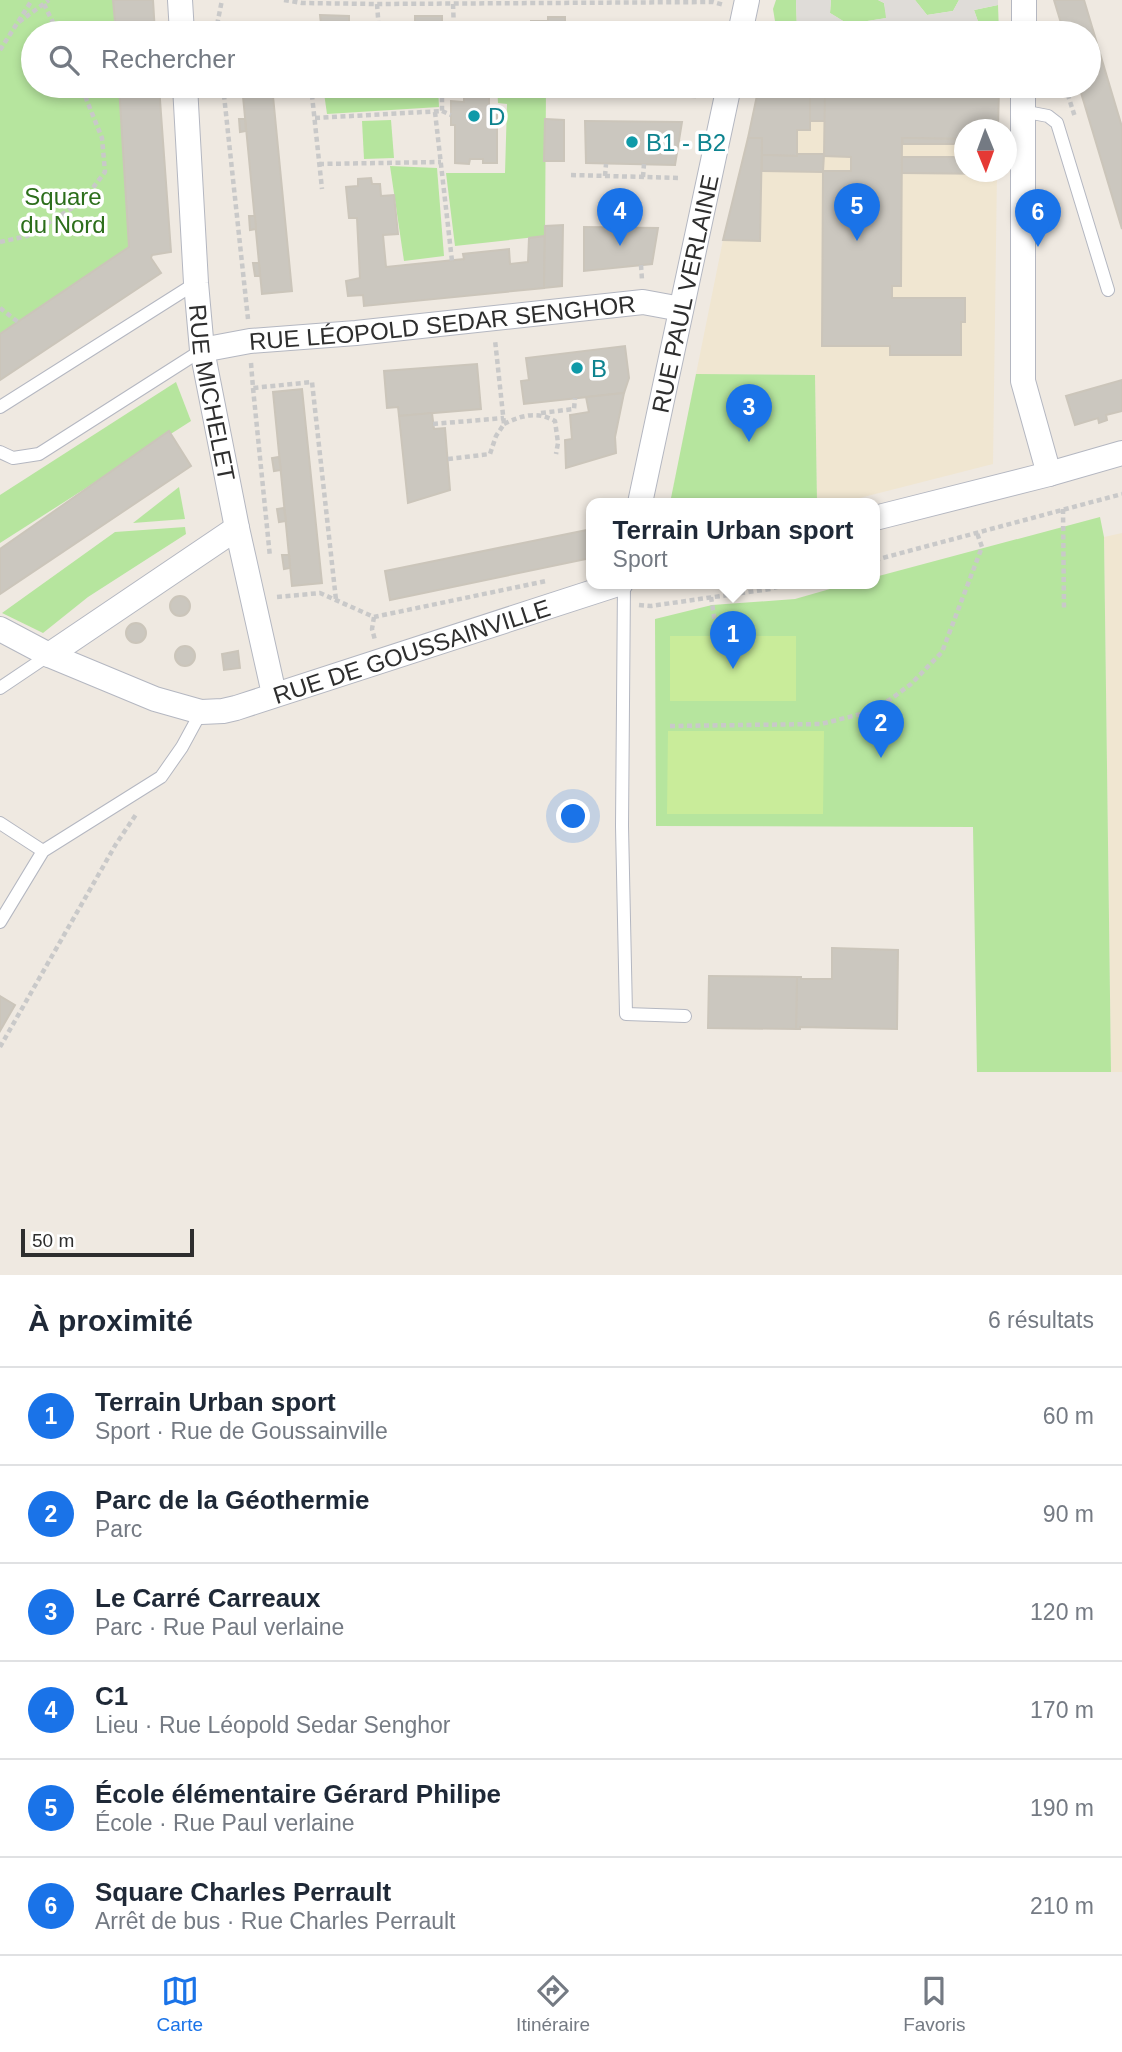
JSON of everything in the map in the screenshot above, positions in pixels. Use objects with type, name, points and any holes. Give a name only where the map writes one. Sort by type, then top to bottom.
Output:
[{"type":"street","points":[[180,0],[181,21]]},
{"type":"street","points":[[1024,0],[1024,21]]},
{"type":"street","name":"RUE MICHELET","points":[[186,98],[202,350],[237,528],[274,694]]},
{"type":"street","name":"RUE PAUL VERLAINE","points":[[641,498],[726,98]]},
{"type":"street","points":[[1023,98],[1023,381],[1049,474]]},
{"type":"street","name":"RUE LÉOPOLD SEDAR SENGHOR","points":[[202,350],[250,341],[643,302],[681,309]]},
{"type":"street","points":[[880,518],[1122,453]]},
{"type":"street","points":[[0,645],[49,655],[237,528]]},
{"type":"street","name":"RUE DE GOUSSAINVILLE","points":[[201,712],[223,712],[274,694],[623,590]]},
{"type":"street","points":[[0,629],[49,655],[155,699],[201,712]]},
{"type":"lane","points":[[1022,111],[1048,116],[1057,123],[1108,290]]},
{"type":"lane","points":[[0,407],[196,283]]},
{"type":"lane","points":[[0,452],[13,458],[39,454],[202,350]]},
{"type":"lane","points":[[623,590],[622,826],[626,1014],[685,1016]]},
{"type":"lane","points":[[0,688],[49,655]]},
{"type":"lane","points":[[0,922],[43,852],[161,777],[182,747],[201,712]]},
{"type":"lane","points":[[0,823],[43,852]]},
{"type":"path","points":[[0,50],[32,0]]},
{"type":"path","points":[[218,21],[222,0]]},
{"type":"path","points":[[284,0],[302,4],[713,2],[744,14]]},
{"type":"path","points":[[15,24],[46,2],[53,21]]},
{"type":"path","points":[[377,4],[378,21]]},
{"type":"path","points":[[453,4],[454,21]]},
{"type":"path","points":[[0,242],[27,236],[82,202],[105,172],[102,138],[86,98]]},
{"type":"path","points":[[224,98],[270,558]]},
{"type":"path","points":[[312,98],[322,189]]},
{"type":"path","points":[[442,98],[442,111]]},
{"type":"path","points":[[315,118],[442,111],[451,115]]},
{"type":"path","points":[[435,112],[452,261]]},
{"type":"path","points":[[319,164],[440,162]]},
{"type":"path","points":[[605,176],[606,164]]},
{"type":"path","points":[[643,177],[644,164]]},
{"type":"path","points":[[571,175],[681,178]]},
{"type":"path","points":[[0,309],[19,322]]},
{"type":"path","points":[[448,459],[490,454],[504,421],[492,318]]},
{"type":"path","points":[[253,387],[312,382],[336,600]]},
{"type":"path","points":[[433,424],[504,421],[574,409],[575,398]]},
{"type":"path","points":[[536,414],[555,421],[556,454]]},
{"type":"path","points":[[880,559],[1122,494]]},
{"type":"path","points":[[1063,509],[1064,609]]},
{"type":"path","points":[[670,726],[821,724],[861,714],[891,699],[912,684],[942,652],[982,547],[977,533]]},
{"type":"path","points":[[254,601],[320,593],[374,617],[551,580]]},
{"type":"path","points":[[623,590],[651,607],[770,589]]},
{"type":"path","points":[[711,597],[717,636]]},
{"type":"path","points":[[0,1047],[116,844],[139,811]]},
{"type":"shaded area","points":[[796,0],[831,0],[830,13],[843,21],[797,21]]},
{"type":"shaded area","points":[[878,0],[915,0],[927,15],[953,11],[959,0],[998,0],[998,5],[974,10],[978,21],[867,21],[886,18],[884,3]]},
{"type":"shaded area","points":[[756,98],[999,98],[998,119],[954,119],[954,182],[997,182],[993,464],[860,498],[817,498],[815,375],[696,374],[723,240]]},
{"type":"shaded area","points":[[1122,533],[1122,1072],[1111,1072],[1104,537]]},
{"type":"green space","name":"Square du Nord","points":[[0,0],[113,0],[115,21],[21,21],[21,98],[120,98],[129,247],[0,334]]},
{"type":"green space","points":[[776,0],[796,0],[797,21],[775,21],[773,9]]},
{"type":"green space","points":[[831,0],[878,0],[884,3],[887,18],[843,21],[830,13]]},
{"type":"green space","points":[[915,0],[959,0],[953,11],[927,15]]},
{"type":"green space","points":[[998,5],[999,21],[978,21],[974,10]]},
{"type":"green space","points":[[325,98],[439,98],[439,107],[327,114]]},
{"type":"green space","points":[[498,98],[546,98],[545,236],[455,246],[446,173],[505,173],[507,104],[498,103]]},
{"type":"green space","points":[[391,120],[394,158],[364,159],[362,121]]},
{"type":"green space","points":[[390,166],[437,168],[444,256],[404,261]]},
{"type":"green space","points":[[696,374],[815,375],[817,498],[671,498]]},
{"type":"green space","points":[[176,382],[191,421],[0,543],[0,495]]},
{"type":"green space","points":[[179,487],[185,519],[133,523]]},
{"type":"green space","points":[[1100,517],[1104,537],[1111,1072],[977,1072],[973,827],[656,826],[655,619],[712,605],[795,599],[830,589],[880,589],[880,576]]},
{"type":"green space","points":[[185,527],[186,534],[88,597],[43,633],[2,613],[115,532]]},
{"type":"green space","points":[[670,636],[796,636],[796,701],[670,701]]},
{"type":"green space","points":[[668,731],[824,731],[823,814],[667,814]]},
{"type":"building","points":[[113,0],[153,0],[154,21],[115,21]]},
{"type":"building","points":[[1054,0],[1084,0],[1090,21],[1060,21]]},
{"type":"building","points":[[320,15],[349,16],[349,21],[321,21]]},
{"type":"building","points":[[415,16],[442,16],[442,21],[415,21]]},
{"type":"building","points":[[548,17],[565,17],[565,21],[548,21]]},
{"type":"building","points":[[1101,57],[1122,127],[1122,229],[1083,98],[1101,98]]},
{"type":"building","points":[[120,98],[160,98],[171,252],[152,255],[151,258],[161,273],[0,380],[0,334],[129,247]]},
{"type":"building","points":[[243,98],[273,98],[292,291],[262,294]]},
{"type":"building","name":"D","points":[[464,98],[489,98],[489,108],[497,108],[497,163],[470,159],[469,164],[455,163],[455,125],[451,125],[451,101],[464,102]]},
{"type":"building","points":[[756,98],[810,98],[810,130],[797,130],[797,156],[762,155],[762,138],[748,138]]},
{"type":"building","points":[[810,98],[825,98],[825,121],[810,121]]},
{"type":"building","points":[[825,98],[999,98],[998,119],[954,119],[954,139],[902,138],[901,286],[892,286],[892,298],[965,298],[965,322],[961,322],[961,355],[890,355],[890,346],[822,346],[823,171],[851,171],[851,157],[824,156]]},
{"type":"building","points":[[239,119],[245,119],[246,131],[240,132]]},
{"type":"building","points":[[545,119],[564,120],[564,161],[544,161]]},
{"type":"building","name":"B1 - B2","points":[[585,121],[682,122],[675,165],[586,163]]},
{"type":"building","points":[[748,138],[762,138],[760,241],[723,240]]},
{"type":"building","points":[[902,138],[954,139],[954,144],[903,144]]},
{"type":"building","points":[[824,154],[823,172],[762,171],[762,155]]},
{"type":"building","points":[[902,157],[954,157],[954,174],[902,173]]},
{"type":"building","points":[[371,178],[372,184],[380,184],[381,196],[394,195],[398,234],[383,235],[386,267],[464,259],[463,254],[509,249],[510,264],[528,262],[529,238],[545,236],[544,288],[364,306],[363,295],[348,296],[346,281],[360,278],[357,218],[349,218],[346,187],[358,186],[358,179]]},
{"type":"building","points":[[249,216],[255,216],[256,229],[250,230]]},
{"type":"building","points":[[563,225],[562,286],[544,288],[545,226]]},
{"type":"building","points":[[584,227],[658,228],[652,264],[584,271]]},
{"type":"building","points":[[253,263],[259,263],[260,276],[255,276]]},
{"type":"building","name":"B","points":[[625,346],[629,378],[624,393],[524,404],[521,381],[529,380],[526,358]]},
{"type":"building","points":[[477,364],[481,409],[399,416],[398,407],[387,408],[384,371]]},
{"type":"building","points":[[1122,380],[1122,411],[1106,415],[1107,420],[1099,423],[1098,418],[1075,425],[1066,396]]},
{"type":"building","points":[[302,389],[322,583],[292,586],[273,392]]},
{"type":"building","points":[[624,393],[615,437],[616,453],[566,468],[565,440],[572,439],[570,415],[589,412],[586,397]]},
{"type":"building","points":[[432,413],[434,429],[445,428],[450,490],[408,503],[399,416]]},
{"type":"building","points":[[169,431],[191,466],[0,594],[0,549]]},
{"type":"building","points":[[279,457],[281,470],[274,471],[272,458]]},
{"type":"building","points":[[284,508],[286,521],[279,522],[277,509]]},
{"type":"building","points":[[586,530],[586,559],[390,600],[385,571]]},
{"type":"building","points":[[282,555],[289,555],[290,568],[284,569]]},
{"type":"building","points":[[180,596],[187,599],[190,606],[187,613],[180,616],[173,613],[170,606],[173,599]]},
{"type":"building","points":[[136,623],[143,626],[146,633],[143,640],[136,643],[129,640],[126,633],[129,626]]},
{"type":"building","points":[[185,646],[192,649],[195,656],[192,663],[185,666],[178,663],[175,656],[178,649]]},
{"type":"building","points":[[238,651],[240,668],[224,670],[222,654]]},
{"type":"building","points":[[832,948],[898,950],[897,1029],[796,1029],[797,977],[832,979]]},
{"type":"building","points":[[709,976],[797,977],[796,1029],[708,1028]]},
{"type":"building","points":[[0,996],[15,1005],[0,1031]]},
{"type":"place","name":"D","points":[[474,116]]},
{"type":"place","name":"B1 - B2","points":[[632,142]]},
{"type":"place","name":"École élémentaire Gérard Philipe","points":[[857,241]]},
{"type":"place","name":"C1","points":[[620,246]]},
{"type":"place","name":"Square Charles Perrault","points":[[1038,247]]},
{"type":"place","name":"B","points":[[577,368]]},
{"type":"place","name":"Le Carré Carreaux","points":[[749,442]]},
{"type":"place","name":"Terrain Urban sport","points":[[733,669]]},
{"type":"place","name":"Parc de la Géothermie","points":[[881,758]]}]
